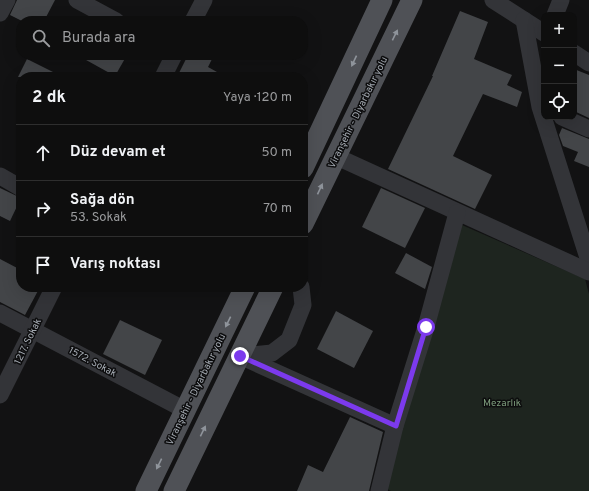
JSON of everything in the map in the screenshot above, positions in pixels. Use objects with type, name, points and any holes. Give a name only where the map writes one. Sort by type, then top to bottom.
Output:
[{"type":"main road","points":[[308,157],[382,0]]},
{"type":"main road","name":"Viranşehir - Diyarbakır yolu","points":[[308,214],[412,0]]},
{"type":"main road","name":"Viranşehir - Diyarbakır yolu","points":[[146,491],[243,292]]},
{"type":"main road","points":[[174,491],[271,292]]},
{"type":"street","points":[[0,13],[7,0]]},
{"type":"street","points":[[77,0],[107,16]]},
{"type":"street","points":[[196,16],[204,0]]},
{"type":"street","points":[[493,0],[541,31]]},
{"type":"street","points":[[556,12],[561,0]]},
{"type":"street","points":[[524,20],[541,103]]},
{"type":"street","points":[[577,55],[589,63]]},
{"type":"street","points":[[165,72],[171,60]]},
{"type":"street","points":[[546,120],[589,261]]},
{"type":"street","points":[[569,120],[589,129]]},
{"type":"street","points":[[336,156],[457,213],[589,272]]},
{"type":"street","points":[[0,176],[16,185]]},
{"type":"street","points":[[379,491],[457,213]]},
{"type":"street","name":"1217. Sokak","points":[[0,395],[51,292]]},
{"type":"street","points":[[240,356],[272,353],[289,340],[303,305],[302,292]]},
{"type":"street","name":"1572. Sokak","points":[[0,313],[185,410]]},
{"type":"street","points":[[240,356],[396,426]]},
{"type":"green space","name":"Mezarlık","points":[[462,225],[585,279],[589,294],[589,491],[391,491],[385,488]]},
{"type":"building","points":[[17,0],[55,0],[47,16],[16,16],[16,18],[10,15]]},
{"type":"building","points":[[460,11],[488,22],[474,59],[512,75],[507,85],[522,92],[517,107],[483,94],[453,156],[492,175],[475,209],[388,169],[433,76]]},
{"type":"building","points":[[26,60],[29,60],[53,72],[20,72]]},
{"type":"building","points":[[86,60],[124,60],[117,72],[108,72]]},
{"type":"building","points":[[186,60],[212,60],[208,67],[217,72],[180,72]]},
{"type":"building","points":[[577,70],[589,75],[589,118],[577,112]]},
{"type":"building","points":[[562,128],[589,139],[589,167],[574,161],[578,152],[563,146],[559,135]]},
{"type":"building","points":[[0,188],[16,196],[16,208],[10,221],[0,216]]},
{"type":"building","points":[[381,188],[425,208],[405,248],[362,227]]},
{"type":"building","points":[[406,253],[432,267],[425,289],[395,273]]},
{"type":"building","points":[[0,259],[16,267],[16,292],[37,292],[25,315],[0,302]]},
{"type":"building","points":[[336,311],[373,331],[354,368],[317,349]]},
{"type":"building","points":[[120,320],[162,340],[145,375],[103,354]]},
{"type":"building","points":[[350,417],[383,432],[369,491],[297,491],[308,465],[323,472]]},
{"type":"route","points":[[240,356],[396,426],[426,327]]}]
